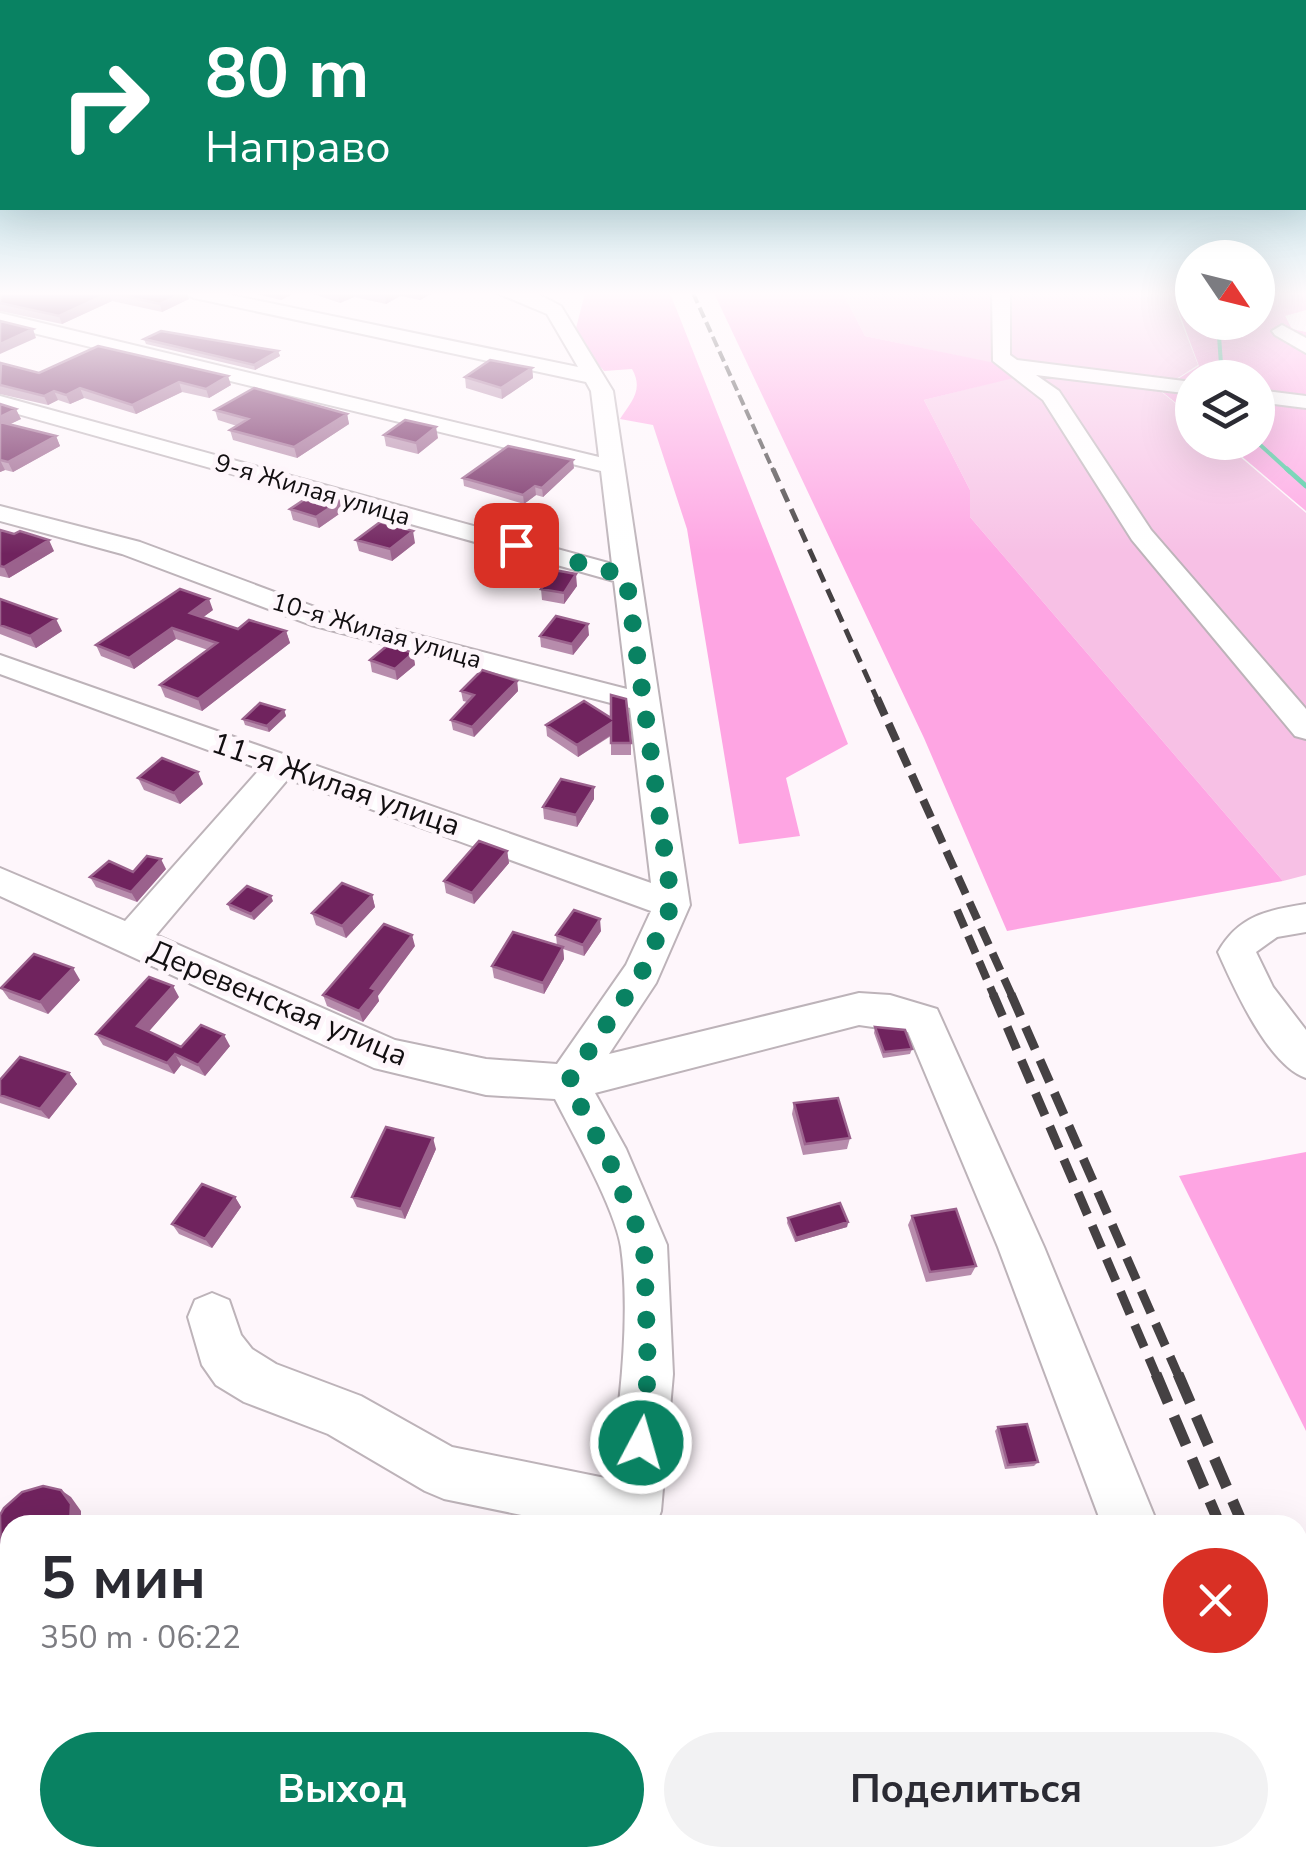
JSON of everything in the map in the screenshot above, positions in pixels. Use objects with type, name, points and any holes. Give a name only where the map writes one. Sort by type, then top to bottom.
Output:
[{"type":"street","points":[[251,380],[613,468]]},
{"type":"street","points":[[596,380],[602,391],[672,904],[642,972],[568,1082],[610,1162],[644,1245],[648,1374],[631,1515]]},
{"type":"street","points":[[1031,380],[1051,396],[1140,535],[1306,729]]},
{"type":"street","points":[[1126,380],[1175,386]]},
{"type":"street","points":[[1275,398],[1306,402]]},
{"type":"street","name":"9-я Жилая улица","points":[[0,402],[626,576]]},
{"type":"street","name":"10-я Жилая улица","points":[[0,513],[131,548],[321,620],[644,702]]},
{"type":"street","name":"11-я Жилая улица","points":[[0,664],[281,766],[452,822],[672,904]]},
{"type":"street","points":[[130,940],[281,766]]},
{"type":"street","name":"Деревенская улица","points":[[0,881],[389,1056],[486,1077],[568,1082],[859,1009],[890,1011],[923,1020],[1021,1246],[1126,1515]]},
{"type":"street","points":[[1306,918],[1261,926],[1244,936],[1236,952],[1258,996],[1306,1061]]},
{"type":"street","points":[[212,1317],[220,1347],[234,1367],[262,1384],[343,1414],[444,1472],[619,1515]]},
{"type":"shaded area","points":[[704,380],[848,744],[786,778],[800,836],[739,844],[687,529],[653,425],[620,419],[632,401],[637,383]]},
{"type":"shaded area","points":[[755,380],[1005,380],[924,400],[970,490],[970,517],[1283,881],[1007,931],[924,738]]},
{"type":"shaded area","points":[[1003,380],[1174,380],[1159,390],[1175,403],[1175,460],[1244,460],[1306,513],[1306,875],[1283,881],[970,517],[970,490],[924,400]]},
{"type":"shaded area","points":[[1275,380],[1306,380],[1306,511],[1246,460],[1275,460]]},
{"type":"shaded area","points":[[1175,381],[1175,402],[1160,390]]},
{"type":"shaded area","points":[[1306,1152],[1306,1431],[1179,1176]]},
{"type":"building","points":[[0,380],[221,380],[206,389],[179,382],[132,405],[80,388],[66,395],[54,391],[44,396],[0,385]]},
{"type":"building","points":[[475,380],[513,380],[501,388]]},
{"type":"building","points":[[254,388],[347,414],[294,447],[230,430],[248,419],[215,410]]},
{"type":"building","points":[[0,404],[16,409],[0,417]]},
{"type":"building","points":[[405,420],[436,427],[416,443],[384,435]]},
{"type":"building","points":[[0,422],[56,436],[8,462],[0,460]]},
{"type":"building","points":[[508,446],[573,460],[542,488],[535,486],[523,495],[463,478]]},
{"type":"building","points":[[314,493],[340,501],[316,517],[290,509]]},
{"type":"building","points":[[380,522],[413,531],[390,549],[356,540]]},
{"type":"building","points":[[0,530],[14,534],[20,531],[49,540],[4,567],[0,566]]},
{"type":"building","points":[[554,570],[576,574],[564,593],[541,589]]},
{"type":"building","points":[[180,589],[209,599],[190,613],[238,629],[249,620],[286,631],[198,699],[160,685],[217,643],[172,628],[129,658],[96,645]]},
{"type":"building","points":[[0,599],[56,619],[30,636],[0,625]]},
{"type":"building","points":[[556,616],[588,624],[572,644],[540,636]]},
{"type":"building","points":[[388,645],[413,653],[395,669],[370,660]]},
{"type":"building","points":[[482,670],[517,681],[472,727],[451,720],[474,695],[461,691]]},
{"type":"building","points":[[611,695],[626,699],[631,743],[611,743],[611,723],[577,745],[546,725],[584,701],[611,718]]},
{"type":"building","points":[[260,703],[284,710],[267,726],[243,719]]},
{"type":"building","points":[[162,758],[198,772],[174,793],[138,778]]},
{"type":"building","points":[[561,779],[594,787],[576,815],[543,807]]},
{"type":"building","points":[[479,841],[507,851],[472,893],[444,881]]},
{"type":"building","points":[[147,856],[161,859],[131,892],[90,877],[109,861],[133,872]]},
{"type":"building","points":[[342,883],[372,895],[342,926],[312,913]]},
{"type":"building","points":[[247,886],[271,896],[251,914],[228,904]]},
{"type":"building","points":[[574,910],[600,919],[583,945],[556,935]]},
{"type":"building","points":[[384,924],[412,935],[371,988],[376,990],[359,1011],[323,995]]},
{"type":"building","points":[[513,932],[563,947],[543,983],[492,966]]},
{"type":"building","points":[[34,954],[73,968],[40,1002],[1,988]]},
{"type":"building","points":[[149,977],[173,986],[137,1026],[181,1047],[201,1025],[224,1035],[198,1065],[175,1054],[167,1063],[96,1034]]},
{"type":"building","points":[[875,1027],[905,1030],[912,1049],[884,1052]]},
{"type":"building","points":[[20,1057],[69,1073],[40,1109],[0,1095],[0,1080]]},
{"type":"building","points":[[838,1098],[850,1138],[805,1144],[794,1103]]},
{"type":"building","points":[[386,1127],[433,1138],[401,1209],[352,1197]]},
{"type":"building","points":[[202,1184],[235,1197],[205,1239],[172,1224]]},
{"type":"building","points":[[840,1203],[848,1222],[796,1238],[788,1218]]},
{"type":"building","points":[[956,1209],[976,1266],[930,1272],[912,1216]]},
{"type":"building","points":[[1027,1424],[1038,1462],[1008,1465],[998,1427]]},
{"type":"building","points":[[43,1486],[61,1490],[71,1504],[70,1515],[0,1515],[22,1492]]},
{"type":"waterway","points":[[1275,458],[1290,472]]},
{"type":"waterway","points":[[1287,469],[1306,486]]},
{"type":"railway","points":[[732,380],[774,472]]},
{"type":"railway","points":[[773,469],[878,701]]},
{"type":"railway","points":[[877,698],[1012,996]]},
{"type":"railway","points":[[957,910],[994,996]]},
{"type":"railway","points":[[993,994],[1157,1377]]},
{"type":"railway","points":[[1011,994],[1179,1377]]},
{"type":"railway","points":[[1156,1374],[1216,1515]]},
{"type":"railway","points":[[1178,1374],[1239,1515]]},
{"type":"route","points":[[516,545],[626,576],[663,836],[672,904],[642,972],[568,1082],[610,1162],[644,1245],[648,1374],[641,1443]]}]
